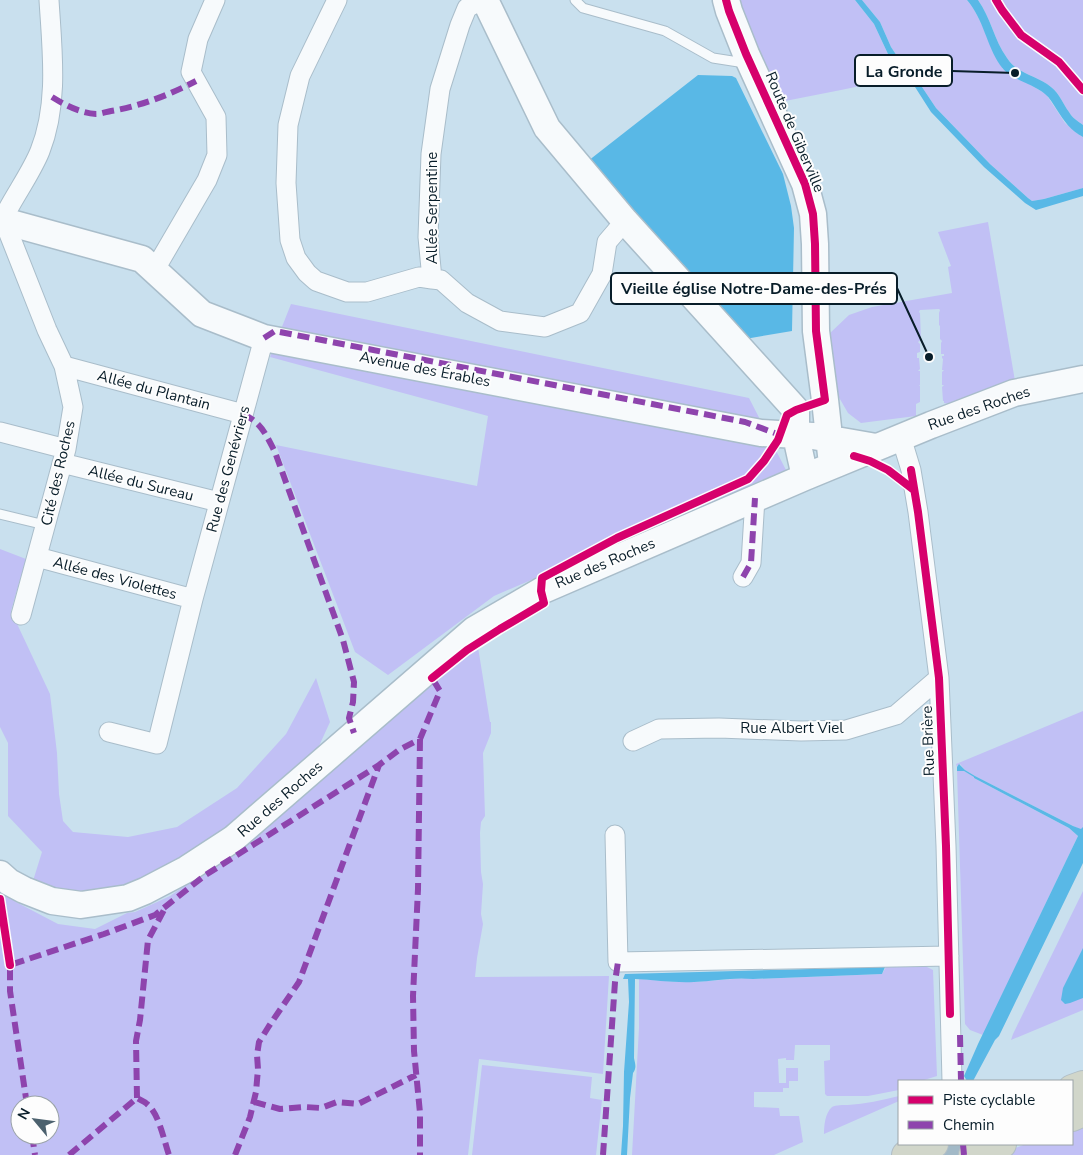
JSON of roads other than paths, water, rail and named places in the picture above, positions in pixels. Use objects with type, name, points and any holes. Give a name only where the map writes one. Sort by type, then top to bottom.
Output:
[{"type":"highway","points":[[906,1155],[931,1145]]},
{"type":"highway","points":[[973,1155],[999,1145]]},
{"type":"street","points":[[2,221],[40,153],[49,121],[52,97],[52,47],[49,0]]},
{"type":"street","points":[[154,271],[208,180],[217,155],[216,117],[191,72],[198,39],[216,0]]},
{"type":"street","points":[[337,0],[300,76],[288,125],[286,183],[290,240],[296,258],[307,273],[316,281],[347,292],[367,292],[419,277],[432,279]]},
{"type":"street","name":"Allée Serpentine","points":[[480,0],[467,8],[440,89],[431,154],[428,237],[432,279],[441,280],[467,303],[500,321],[545,327],[580,313],[602,274],[607,242],[625,221]]},
{"type":"street","points":[[485,0],[547,128],[625,221],[796,410],[796,436],[804,477]]},
{"type":"street","name":"Route de Giberville","points":[[726,0],[750,64],[805,184],[813,214],[816,331],[831,466]]},
{"type":"street","name":"Avenue des Érables","points":[[2,221],[142,259],[202,314],[264,338],[761,433],[814,436],[829,439],[891,441]]},
{"type":"street","name":"Cité des Roches","points":[[2,221],[64,366],[73,407],[64,456],[21,615]]},
{"type":"street","name":"Rue des Genévriers","points":[[109,732],[157,744],[193,599],[264,338]]},
{"type":"street","name":"Allée du Plantain","points":[[64,366],[243,414]]},
{"type":"street","name":"Rue des Roches","points":[[0,874],[9,882],[24,890],[52,901],[81,905],[128,898],[145,891],[187,869],[232,839],[474,630],[541,591],[804,477],[950,417],[1014,393],[1083,379]]},
{"type":"street","points":[[825,400],[847,424],[865,434],[891,441]]},
{"type":"street","name":"Allée du Sureau","points":[[0,432],[64,456],[219,502]]},
{"type":"street","name":"Rue Brière","points":[[891,441],[911,470],[939,678],[946,846],[952,1080]]},
{"type":"street","points":[[743,577],[751,563],[755,498]]},
{"type":"street","name":"Allée des Violettes","points":[[37,557],[193,599]]},
{"type":"street","name":"Rue Albert Viel","points":[[632,742],[659,729],[846,730],[896,715],[939,678]]},
{"type":"street","points":[[615,836],[618,962],[949,956]]},
{"type":"lane","points":[[575,0],[582,8],[665,31],[713,58],[750,64]]},
{"type":"lane","points":[[0,514],[45,525]]},
{"type":"tunnel","points":[[952,1145],[952,1155]]},
{"type":"place","name":"La Gronde","points":[[1015,73]]},
{"type":"place","name":"Vieille église Notre-Dame-des-Prés","points":[[929,357]]}]
